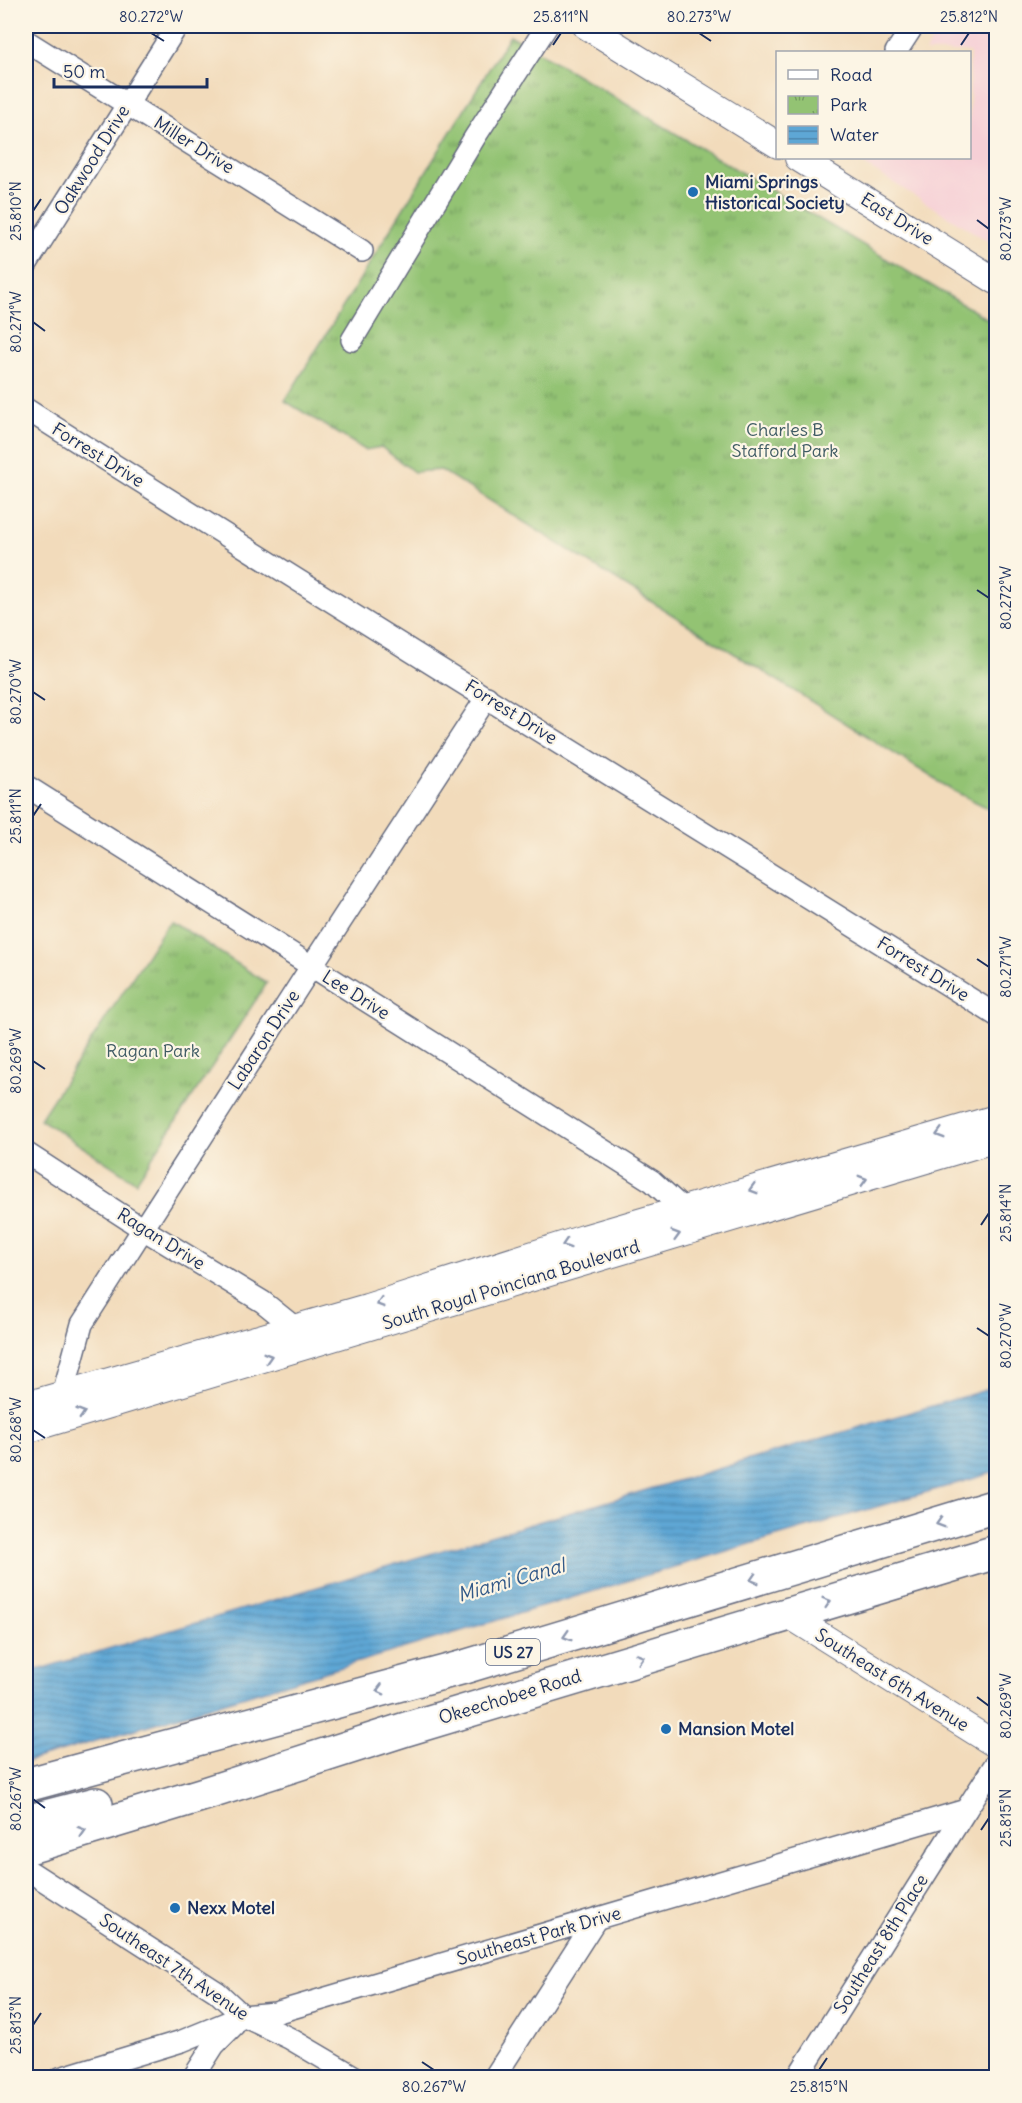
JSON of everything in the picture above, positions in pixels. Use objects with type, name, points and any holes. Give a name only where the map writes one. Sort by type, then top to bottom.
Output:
[{"type":"highway","name":"US 27","points":[[26,1785],[464,1667],[996,1506]]},
{"type":"highway","name":"Okeechobee Road","points":[[26,1848],[403,1730],[996,1552]]},
{"type":"highway","points":[[26,1822],[249,1764],[403,1730]]},
{"type":"street","name":"Oakwood Drive","points":[[26,265],[177,26]]},
{"type":"street","points":[[352,340],[475,137],[547,26]]},
{"type":"street","points":[[586,26],[776,144]]},
{"type":"street","points":[[897,51],[913,26]]},
{"type":"street","name":"Miller Drive","points":[[26,41],[362,251]]},
{"type":"street","name":"East Drive","points":[[802,159],[828,165],[996,281]]},
{"type":"street","name":"Forrest Drive","points":[[26,409],[220,533],[996,1015]]},
{"type":"street","name":"Labaron Drive","points":[[63,1394],[82,1324],[487,697]]},
{"type":"street","name":"Lee Drive","points":[[26,786],[652,1180],[683,1209]]},
{"type":"street","name":"South Royal Poinciana Boulevard","points":[[26,1405],[367,1307],[584,1238],[996,1118]]},
{"type":"street","name":"South Royal Poinciana Boulevard","points":[[26,1430],[996,1139]]},
{"type":"street","name":"Ragan Drive","points":[[26,1153],[143,1229],[263,1302],[294,1328]]},
{"type":"street","name":"Southeast 6th Avenue","points":[[787,1614],[996,1745]]},
{"type":"street","points":[[966,1810],[996,1763]]},
{"type":"street","name":"Southeast Park Drive","points":[[60,2078],[182,2041],[243,2016],[275,2013],[966,1810]]},
{"type":"street","name":"Southeast 8th Place","points":[[797,2078],[966,1810]]},
{"type":"street","name":"Southeast 7th Avenue","points":[[26,1869],[217,1992],[243,2016],[289,2038],[357,2078]]},
{"type":"street","points":[[494,2078],[596,1919]]},
{"type":"street","points":[[193,2078],[214,2044],[243,2016]]},
{"type":"shaded area","points":[[941,26],[996,26],[996,246],[858,161],[859,159],[971,159],[971,51],[926,51]]},
{"type":"green space","name":"Charles B Stafford Park","points":[[510,35],[996,324],[996,812],[954,791],[441,470],[414,472],[381,447],[365,450],[285,401]]},
{"type":"green space","name":"Ragan Park","points":[[170,920],[267,983],[136,1182],[40,1119]]},
{"type":"water","name":"Miami Canal","points":[[996,1387],[996,1472],[26,1762],[26,1673]]},
{"type":"place","name":"Miami Springs Historical Society","points":[[693,192]]},
{"type":"place","name":"Mansion Motel","points":[[666,1729]]},
{"type":"place","name":"Nexx Motel","points":[[175,1908]]}]
